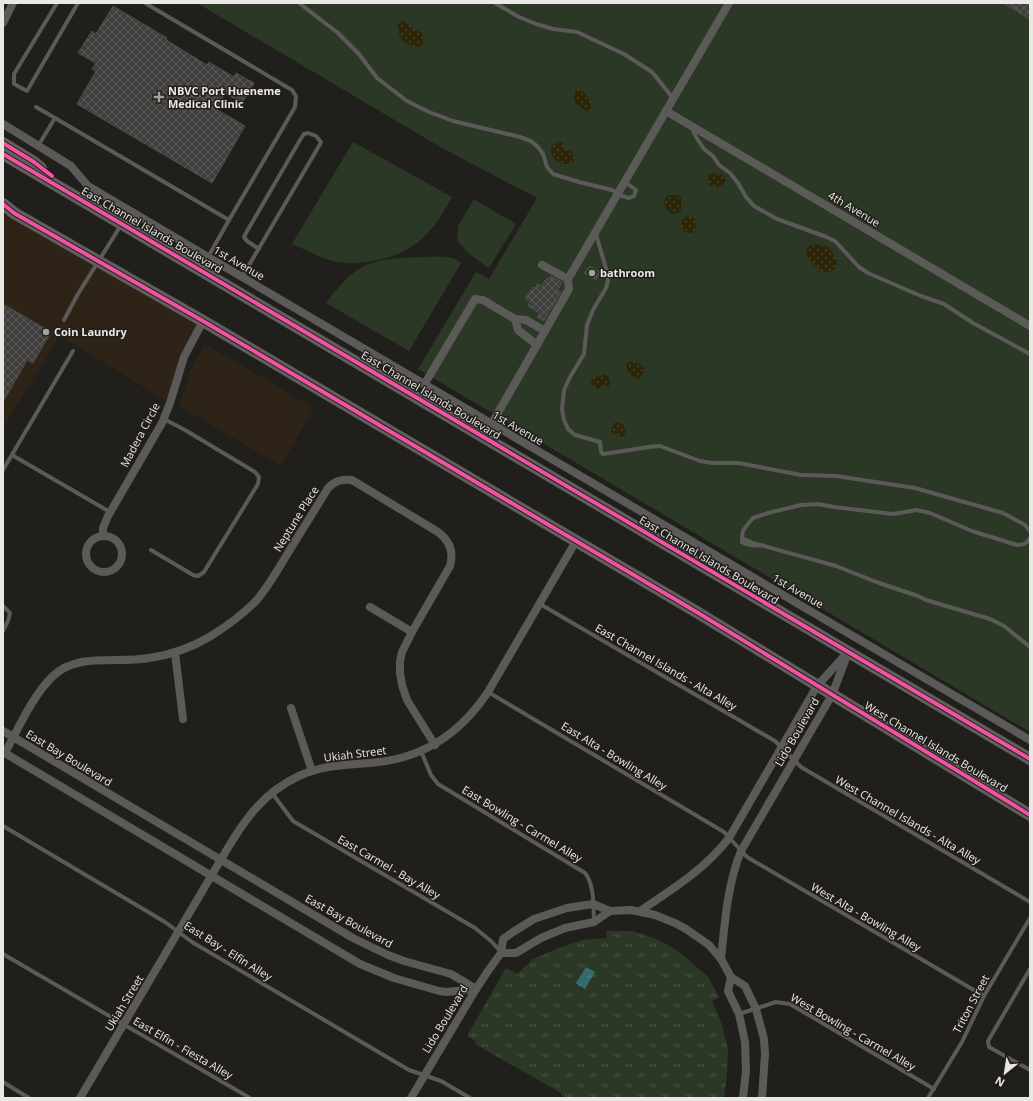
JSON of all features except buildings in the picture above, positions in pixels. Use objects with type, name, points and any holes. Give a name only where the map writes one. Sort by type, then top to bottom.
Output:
[{"type":"main road","points":[[3,143],[34,162],[76,196]]},
{"type":"main road","name":"East Channel Islands Boulevard","points":[[3,154],[848,652]]},
{"type":"main road","points":[[3,204],[14,213],[203,321],[576,541],[832,695]]},
{"type":"main road","points":[[848,652],[1030,759]]},
{"type":"main road","name":"West Channel Islands Boulevard","points":[[832,695],[1030,815]]},
{"type":"street","points":[[3,23],[13,3]]},
{"type":"street","points":[[491,425],[569,289],[568,278],[729,3]]},
{"type":"street","name":"4th Avenue","points":[[666,111],[1030,326]]},
{"type":"street","name":"1st Avenue","points":[[3,124],[71,166],[88,186],[491,425],[1030,740]]},
{"type":"street","points":[[542,265],[568,278]]},
{"type":"street","points":[[424,385],[475,299],[482,300],[515,319],[526,320],[545,331]]},
{"type":"street","points":[[515,319],[518,330],[537,345]]},
{"type":"street","name":"Madera Circle","points":[[103,536],[103,528],[110,512],[164,419],[184,357],[203,321]]},
{"type":"street","name":"Neptune Place","points":[[4,753],[42,688],[63,668],[86,661],[121,661],[175,653],[210,636],[230,624],[255,602],[268,587],[328,488],[338,480],[352,480],[438,532],[448,542],[451,550],[452,558],[450,566],[412,632],[402,652],[400,661],[402,685],[408,700],[434,745]]},
{"type":"street","points":[[103,536],[114,539],[121,547],[122,553],[122,559],[116,568],[105,572],[93,568],[89,563],[86,551],[92,540],[103,536]]},
{"type":"street","name":"Ukiah Street","points":[[80,1098],[179,932],[220,859],[244,822],[261,802],[287,783],[312,771],[341,764],[388,761],[403,758],[434,745],[455,731],[479,706],[488,692],[576,541]]},
{"type":"street","points":[[370,607],[412,632]]},
{"type":"street","name":"Lido Boulevard","points":[[640,911],[702,868],[729,838],[817,686],[848,652]]},
{"type":"street","name":"Lido Boulevard","points":[[721,959],[728,892],[734,867],[741,851],[832,695],[848,652]]},
{"type":"street","points":[[175,653],[183,719]]},
{"type":"street","points":[[291,708],[312,771]]},
{"type":"street","name":"East Bay Boulevard","points":[[3,731],[374,949],[404,961],[451,974],[476,989]]},
{"type":"street","points":[[4,753],[344,955],[394,978],[439,991],[447,992],[476,989]]},
{"type":"street","points":[[593,904],[610,911],[640,911],[664,918],[686,929],[709,945],[721,959],[731,977],[745,986],[756,1008],[764,1039],[765,1054],[762,1098]]},
{"type":"street","name":"Lido Boulevard","points":[[411,1098],[476,989],[501,953],[503,940],[534,919],[567,908],[593,904]]},
{"type":"street","points":[[501,953],[516,953],[553,932],[594,922],[610,911]]},
{"type":"street","points":[[731,977],[728,991],[739,1014],[747,1058],[743,1098]]},
{"type":"lane","points":[[57,3],[14,74],[14,84],[27,91],[78,3]]},
{"type":"lane","points":[[145,3],[292,90],[296,96],[295,107],[208,257]]},
{"type":"lane","points":[[299,3],[338,34],[359,54],[377,78],[407,101],[452,121],[531,141],[543,154],[547,167],[553,174],[612,190],[629,198],[634,196],[636,190],[624,182]]},
{"type":"lane","points":[[495,3],[519,17],[536,24],[553,29],[577,32],[624,54],[652,72],[674,98]]},
{"type":"lane","points":[[36,107],[229,220]]},
{"type":"lane","points":[[38,147],[55,118]]},
{"type":"lane","points":[[692,127],[696,137],[704,149],[738,183],[746,197],[754,206],[776,220],[835,241],[859,267],[868,273],[921,296],[944,304],[980,327],[1030,354]]},
{"type":"lane","points":[[242,278],[259,250],[319,146],[321,142],[316,136],[308,133],[304,134],[244,237],[259,250]]},
{"type":"lane","points":[[64,320],[78,294],[122,223]]},
{"type":"lane","points":[[595,231],[607,272],[608,281],[606,288],[593,310],[587,325],[584,354],[564,390],[562,409],[564,420],[568,428],[575,435],[600,442],[601,452],[603,454],[660,446],[700,461],[712,463],[739,463],[801,475],[836,476],[915,488],[1003,513],[1029,529]]},
{"type":"lane","points":[[3,470],[73,351]]},
{"type":"lane","points":[[151,550],[193,575],[198,576],[204,572],[258,484],[259,477],[255,472],[164,419]]},
{"type":"lane","points":[[12,455],[110,512]]},
{"type":"lane","points":[[1030,544],[1017,545],[972,530],[930,513],[917,510],[893,514],[818,504],[801,504],[754,518],[746,525],[742,538],[742,542],[748,545],[762,545],[836,566],[926,600],[990,619],[1004,626],[1030,647]]},
{"type":"lane","points":[[1017,545],[1022,545],[1028,542],[1030,538]]},
{"type":"lane","name":"East Channel Islands - Alta Alley","points":[[540,604],[775,741],[782,748]]},
{"type":"lane","points":[[3,606],[10,613],[3,631]]},
{"type":"lane","name":"East Alta - Bowling Alley","points":[[488,692],[724,832],[741,851]]},
{"type":"lane","name":"West Channel Islands - Alta Alley","points":[[782,748],[801,768],[1030,902]]},
{"type":"lane","name":"East Bowling - Carmel Alley","points":[[421,751],[431,775],[438,784],[586,873],[590,881],[594,922]]},
{"type":"lane","name":"East Carmel - Bay Alley","points":[[272,793],[293,821],[475,928],[491,941],[501,953]]},
{"type":"lane","name":"East Bay - Elfin Alley","points":[[3,826],[165,922],[192,942],[409,1070],[441,1081],[470,1098]]},
{"type":"lane","name":"West Alta - Bowling Alley","points":[[741,851],[747,857],[984,996]]},
{"type":"lane","name":"Triton Street","points":[[928,1098],[962,1042],[984,996],[1030,918]]},
{"type":"lane","name":"East Elfin - Fiesta Alley","points":[[3,954],[250,1098]]},
{"type":"lane","points":[[1030,969],[988,1041],[989,1047],[1030,1070]]},
{"type":"lane","name":"West Bowling - Carmel Alley","points":[[739,1014],[776,1002],[790,1004],[934,1088]]},
{"type":"lane","points":[[3,1082],[29,1098]]},
{"type":"shaded area","points":[[3,204],[203,321],[184,357],[170,403],[60,336],[3,427]]},
{"type":"shaded area","points":[[205,344],[314,408],[281,466],[179,406],[190,371]]},
{"type":"green space","points":[[197,3],[1030,3],[1030,732],[418,369],[476,272],[489,279],[537,198],[442,148]]},
{"type":"green space","points":[[353,142],[452,197],[445,210],[429,232],[410,247],[387,258],[367,262],[350,263],[329,260],[292,244]]},
{"type":"green space","points":[[474,199],[516,224],[489,268],[468,253],[457,240],[458,226]]},
{"type":"green space","points":[[437,257],[453,258],[461,263],[409,351],[326,303],[345,280],[354,272],[366,265],[389,259]]},
{"type":"green space","points":[[606,931],[633,931],[661,941],[682,954],[708,977],[719,997],[712,1001],[721,1022],[728,1049],[724,1098],[566,1098],[561,1095],[561,1093],[475,1044],[476,1041],[467,1036],[506,968],[517,974],[533,959],[559,948],[582,940],[607,938]]},
{"type":"sand","points":[[404,21],[412,28],[422,33],[424,39],[421,46],[418,47],[409,45],[401,39],[397,27],[399,23]]},
{"type":"sand","points":[[578,89],[587,95],[590,101],[591,108],[588,112],[576,104],[573,95]]},
{"type":"sand","points":[[560,141],[563,143],[563,149],[571,151],[574,156],[574,161],[562,164],[552,156],[551,148]]},
{"type":"sand","points":[[711,173],[721,174],[726,180],[723,185],[720,187],[712,187],[709,185],[708,175]]},
{"type":"sand","points":[[668,195],[679,195],[681,197],[681,211],[674,214],[669,212],[665,207],[664,200]]},
{"type":"sand","points":[[687,216],[694,218],[696,228],[690,235],[683,230],[681,224],[683,219]]},
{"type":"sand","points":[[814,244],[823,245],[832,251],[837,263],[835,269],[826,272],[822,271],[813,264],[807,255],[806,250]]},
{"type":"sand","points":[[630,361],[638,363],[645,369],[639,379],[633,378],[628,372],[626,363]]},
{"type":"sand","points":[[605,374],[609,377],[611,386],[609,387],[603,384],[598,389],[591,385],[590,383],[594,378]]},
{"type":"sand","points":[[614,423],[619,423],[624,426],[626,433],[622,437],[612,433],[611,428]]},
{"type":"water","points":[[586,967],[595,972],[585,989],[576,983]]},
{"type":"cycle path","points":[[3,143],[34,162],[52,176]]},
{"type":"cycle path","points":[[3,154],[1030,759]]},
{"type":"cycle path","points":[[3,204],[14,213],[203,321],[695,611],[1030,815]]},
{"type":"place","name":"NBVC Port Hueneme Medical Clinic","points":[[159,97]]},
{"type":"place","name":"bathroom","points":[[592,273]]},
{"type":"place","name":"Coin Laundry","points":[[46,332]]}]
